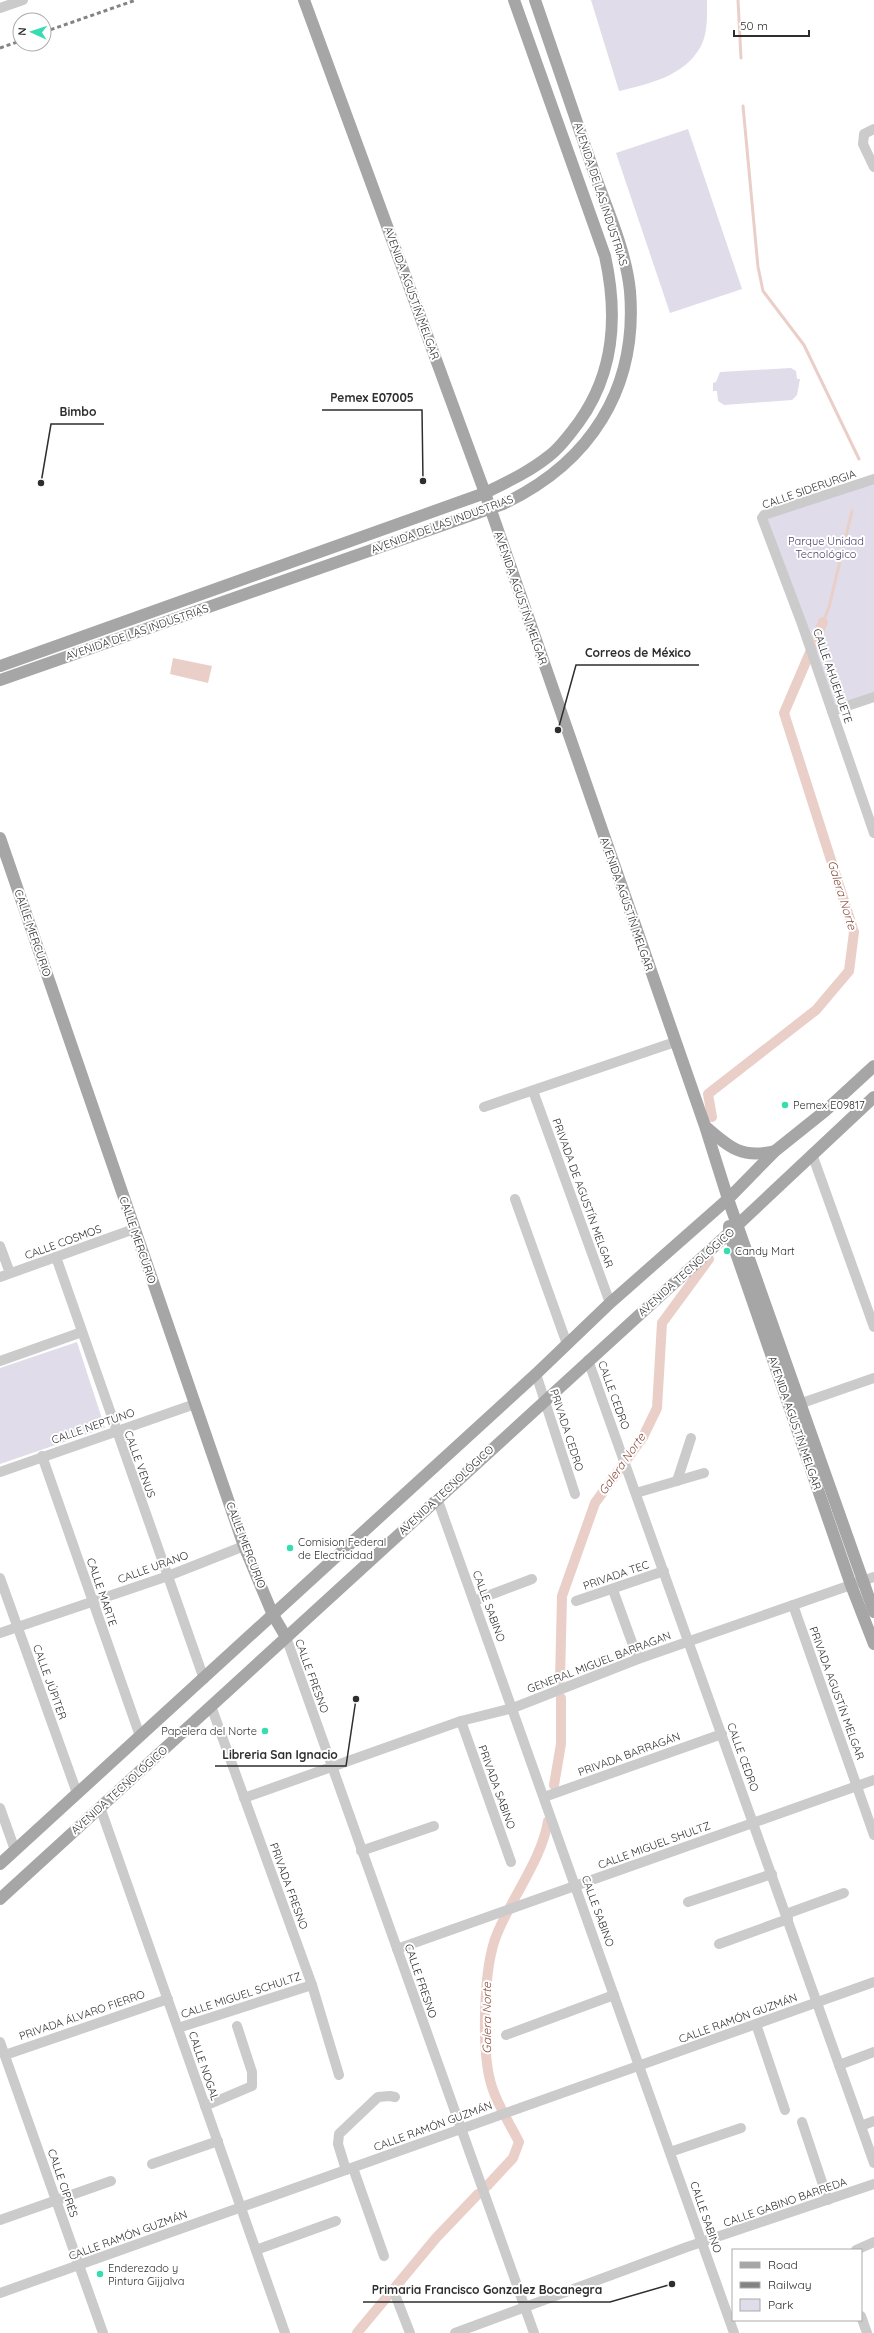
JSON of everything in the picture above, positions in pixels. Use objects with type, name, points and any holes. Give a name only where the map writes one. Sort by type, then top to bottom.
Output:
[{"type":"main road","name":"AVENIDA AGUSTÍN MELGAR","points":[[304,0],[491,509],[674,1042],[705,1126],[728,1199],[737,1256],[856,1583],[874,1612]]},
{"type":"main road","name":"AVENIDA DE LAS INDUSTRIAS","points":[[0,666],[485,493],[531,469],[550,455],[567,438],[596,394],[606,369],[613,333],[613,309],[605,256],[514,0]]},
{"type":"main road","name":"AVENIDA DE LAS INDUSTRIAS","points":[[0,680],[491,509],[520,496],[550,477],[582,448],[595,432],[604,417],[620,381],[629,336],[630,290],[622,255],[535,0]]},
{"type":"main road","points":[[242,580],[248,594]]},
{"type":"main road","name":"CALLE MERCURIO","points":[[0,838],[244,1546],[273,1615],[286,1637]]},
{"type":"main road","points":[[0,1864],[536,1374],[610,1303],[728,1199],[776,1152],[825,1112],[874,1066]]},
{"type":"main road","name":"AVENIDA TECNOLÓGICO","points":[[0,1899],[545,1399],[733,1229],[874,1097]]},
{"type":"main road","points":[[705,1126],[737,1151],[761,1155],[776,1152]]},
{"type":"main road","name":"AVENIDA AGUSTÍN MELGAR","points":[[733,1229],[802,1403],[874,1644]]},
{"type":"main road","points":[[709,1251],[719,1250],[737,1256]]},
{"type":"street","points":[[0,8],[23,0]]},
{"type":"street","points":[[874,129],[864,134],[862,142],[874,167]]},
{"type":"street","name":"CALLE SIDERURGIA","points":[[765,528],[762,520],[763,516],[874,479]]},
{"type":"street","name":"CALLE AHUEHUETE","points":[[765,528],[802,624],[874,832]]},
{"type":"street","points":[[832,711],[874,697]]},
{"type":"street","points":[[484,1107],[674,1042]]},
{"type":"street","name":"PRIVADA DE AGUSTÍN MELGAR","points":[[533,1091],[610,1303]]},
{"type":"street","points":[[812,1154],[874,1327]]},
{"type":"street","points":[[515,1199],[567,1344]]},
{"type":"street","name":"CALLE COSMOS","points":[[0,1277],[134,1229]]},
{"type":"street","points":[[0,1246],[10,1273]]},
{"type":"street","name":"CALLE VENUS","points":[[56,1257],[115,1430],[204,1679]]},
{"type":"street","points":[[0,1361],[82,1332]]},
{"type":"street","name":"CALLE CEDRO","points":[[588,1360],[874,2163]]},
{"type":"street","name":"PRIVADA CEDRO","points":[[536,1374],[575,1494]]},
{"type":"street","points":[[802,1403],[874,1378]]},
{"type":"street","name":"CALLE NEPTUNO","points":[[0,1472],[115,1430],[195,1404]]},
{"type":"street","points":[[677,1481],[691,1438]]},
{"type":"street","name":"CALLE MARTE","points":[[42,1456],[140,1736]]},
{"type":"street","points":[[636,1493],[704,1473]]},
{"type":"street","name":"CALLE SABINO","points":[[437,1498],[513,1708],[734,2333]]},
{"type":"street","name":"CALLE URANO","points":[[0,1633],[168,1576],[244,1546]]},
{"type":"street","name":"PRIVADA TEC","points":[[576,1601],[613,1590],[664,1571]]},
{"type":"street","name":"GENERAL MIGUEL BARRAGAN","points":[[244,1798],[461,1721],[513,1708],[638,1659],[874,1577]]},
{"type":"street","name":"CALLE JÚPITER","points":[[0,1578],[77,1794]]},
{"type":"street","points":[[474,1601],[532,1579]]},
{"type":"street","points":[[613,1590],[638,1659]]},
{"type":"street","name":"PRIVADA AGUSTÍN MELGAR","points":[[793,1605],[874,1835]]},
{"type":"street","name":"CALLE FRESNO","points":[[286,1637],[460,2129],[534,2333]]},
{"type":"street","name":"PRIVADA FRESNO","points":[[211,1706],[312,1985],[340,2075]]},
{"type":"street","name":"PRIVADA SABINO","points":[[461,1721],[511,1862]]},
{"type":"street","name":"PRIVADA BARRAGÁN","points":[[544,1797],[722,1734]]},
{"type":"street","name":"CALLE MIGUEL SHULTZ","points":[[397,1949],[874,1780]]},
{"type":"street","name":"CALLE NOGAL","points":[[100,1807],[285,2333]]},
{"type":"street","points":[[0,1808],[15,1850]]},
{"type":"street","points":[[361,1851],[434,1826]]},
{"type":"street","points":[[688,1902],[772,1874]]},
{"type":"street","points":[[719,1944],[844,1893]]},
{"type":"street","name":"CALLE RAMÓN GUZMÁN","points":[[0,2293],[874,1982]]},
{"type":"street","name":"CALLE MIGUEL SCHULTZ","points":[[178,2028],[312,1985]]},
{"type":"street","points":[[506,2034],[614,1995]]},
{"type":"street","name":"PRIVADA ÁLVARO FIERRO","points":[[5,2055],[168,1999]]},
{"type":"street","points":[[756,2024],[785,2110]]},
{"type":"street","points":[[205,2106],[252,2086],[252,2072],[237,2026]]},
{"type":"street","name":"CALLE CIPRÉS","points":[[0,2042],[103,2333]]},
{"type":"street","points":[[839,2065],[874,2052]]},
{"type":"street","points":[[384,2256],[338,2144],[339,2134],[378,2097],[395,2097]]},
{"type":"street","points":[[861,2126],[874,2121]]},
{"type":"street","points":[[802,2122],[828,2200]]},
{"type":"street","points":[[670,2152],[741,2128]]},
{"type":"street","points":[[152,2164],[218,2141]]},
{"type":"street","points":[[0,2220],[111,2181]]},
{"type":"street","name":"CALLE GABINO BARREDA","points":[[455,2333],[702,2243],[874,2184]]},
{"type":"street","points":[[256,2250],[336,2221]]},
{"type":"street","points":[[858,2249],[874,2242]]},
{"type":"street","points":[[396,2297],[410,2333]]},
{"type":"street","points":[[862,2319],[867,2333]]},
{"type":"green space","points":[[591,0],[707,0],[707,23],[703,41],[694,56],[686,65],[676,72],[654,82],[619,91]]},
{"type":"green space","points":[[688,129],[742,289],[670,313],[616,153]]},
{"type":"green space","points":[[791,368],[796,371],[797,379],[800,379],[797,395],[792,400],[724,405],[718,401],[717,391],[713,391],[713,383],[716,382],[720,372]]},
{"type":"green space","name":"Parque Unidad Tecnológico","points":[[874,480],[874,696],[834,708],[763,517]]},
{"type":"green space","points":[[77,1342],[105,1428],[0,1464],[0,1368]]},
{"type":"shaded area","points":[[173,658],[212,666],[208,683],[170,674]]},
{"type":"waterway","points":[[738,0],[741,58]]},
{"type":"waterway","points":[[743,106],[758,267],[763,291],[804,345],[859,459]]},
{"type":"waterway","points":[[823,622],[829,607],[852,511]]},
{"type":"waterway","name":"Galera Norte","points":[[712,1117],[708,1094],[816,1010],[849,971],[854,932],[784,713],[823,622]]},
{"type":"waterway","name":"Galera Norte","points":[[560,1680],[562,1596],[595,1503],[643,1437],[657,1408],[662,1323],[709,1259]]},
{"type":"waterway","name":"Galera Norte","points":[[554,1785],[561,1744],[561,1698]]},
{"type":"waterway","name":"Galera Norte","points":[[487,2186],[513,2158],[519,2142],[497,2101],[488,2072],[485,2010],[486,1988],[492,1949],[503,1920],[540,1849],[548,1821]]},
{"type":"waterway","name":"Galera Norte","points":[[357,2333],[436,2238],[478,2194]]},
{"type":"railway","points":[[52,29],[136,0]]},
{"type":"railway","points":[[0,48],[12,44]]},
{"type":"place","name":"Pemex E07005","points":[[423,481]]},
{"type":"place","name":"Bimbo","points":[[41,483]]},
{"type":"place","name":"Correos de México","points":[[558,730]]},
{"type":"place","name":"Pemex E09817","points":[[785,1105]]},
{"type":"place","name":"Candy Mart","points":[[727,1251]]},
{"type":"place","name":"Comision Federal de Electricidad","points":[[290,1548]]},
{"type":"place","name":"Libreria San Ignacio","points":[[356,1699]]},
{"type":"place","name":"Papelera del Norte","points":[[265,1731]]},
{"type":"place","name":"Enderezado y Pintura Gijjalva","points":[[100,2274]]},
{"type":"place","name":"Primaria Francisco Gonzalez Bocanegra","points":[[672,2284]]}]
